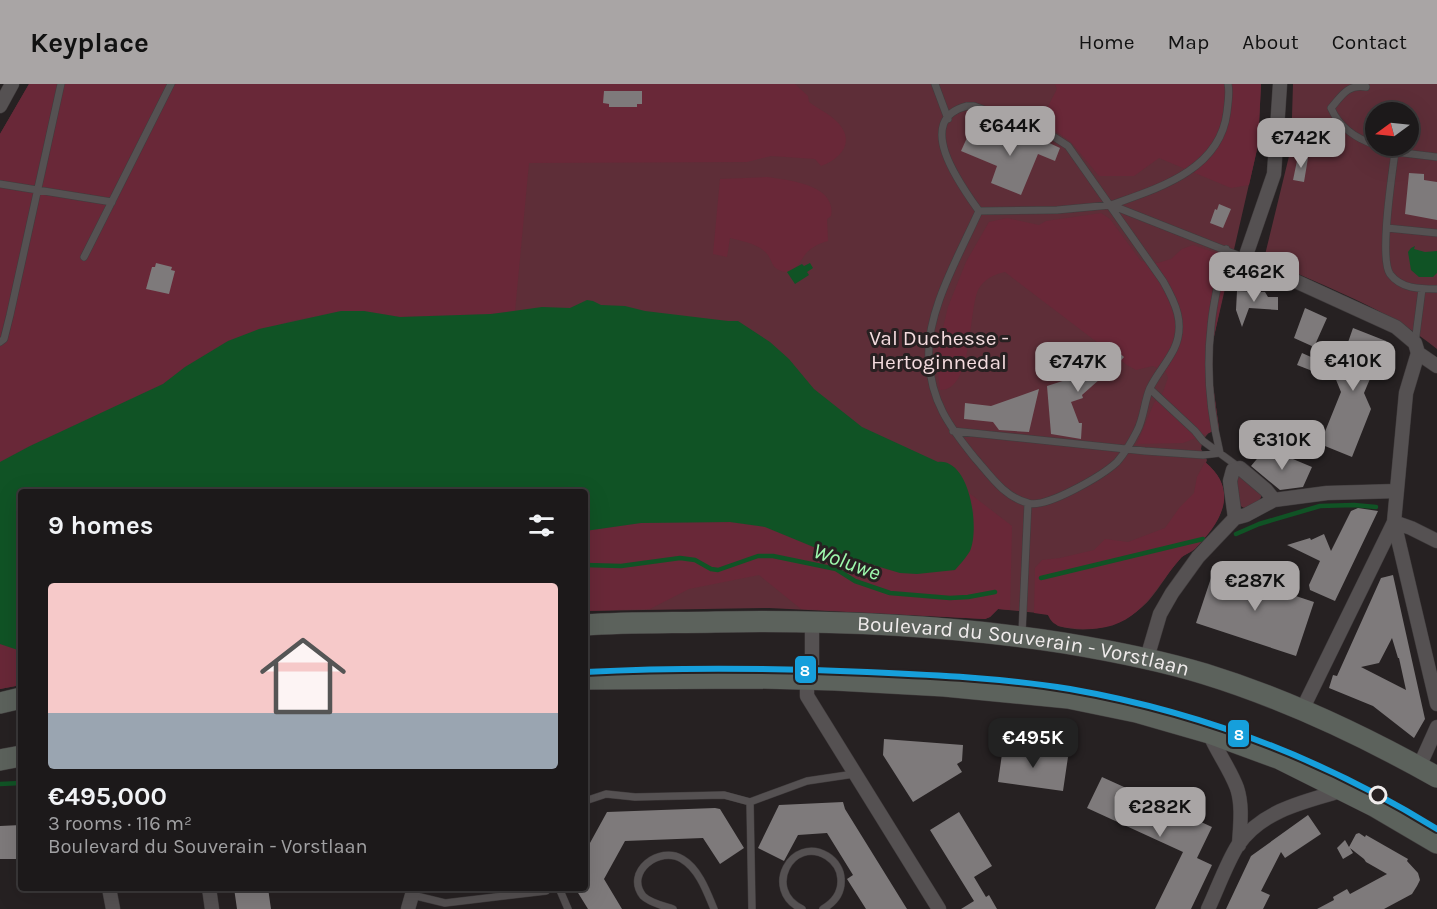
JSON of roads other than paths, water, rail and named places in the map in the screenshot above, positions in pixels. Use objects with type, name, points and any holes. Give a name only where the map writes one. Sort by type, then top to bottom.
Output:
[{"type":"main road","name":"Boulevard du Souverain - Vorstlaan","points":[[588,625],[812,621],[912,626],[1022,636],[1147,658],[1206,674],[1302,710],[1428,772]]},
{"type":"main road","points":[[588,680],[807,679],[944,686],[1068,698],[1136,712],[1209,733],[1280,759],[1344,790],[1437,843]]},
{"type":"main road","points":[[0,703],[18,699]]},
{"type":"main road","points":[[0,760],[18,757]]},
{"type":"street","points":[[0,106],[12,84]]},
{"type":"street","points":[[1280,84],[1274,174],[1245,258],[1396,327],[1437,366]]},
{"type":"street","points":[[1416,348],[1406,393],[1394,522],[1437,704]]},
{"type":"street","points":[[1235,518],[1230,481],[1233,470],[1240,468],[1274,500]]},
{"type":"street","points":[[1147,658],[1160,614],[1172,592],[1198,557],[1235,518],[1274,500],[1327,493],[1396,491]]},
{"type":"street","points":[[1394,522],[1437,541]]},
{"type":"street","points":[[1302,710],[1394,522]]},
{"type":"street","points":[[812,621],[812,669],[807,679],[807,696],[939,909]]},
{"type":"street","points":[[1428,772],[1437,727]]},
{"type":"street","points":[[1209,733],[1215,749],[1237,788],[1241,814],[1239,845]]},
{"type":"street","points":[[1208,909],[1239,845],[1261,823],[1286,807],[1344,790]]},
{"type":"street","points":[[110,891],[113,909]]},
{"type":"street","points":[[209,891],[212,909]]},
{"type":"street","points":[[408,909],[413,891]]},
{"type":"lane","points":[[0,342],[4,339],[10,315],[61,84]]},
{"type":"lane","points":[[84,257],[171,84]]},
{"type":"lane","points":[[935,84],[948,119]]},
{"type":"lane","points":[[979,211],[1057,210],[1111,205],[1195,169],[1210,154],[1221,137],[1230,91],[1228,84]]},
{"type":"lane","points":[[1365,142],[1358,139],[1335,116],[1331,108],[1348,88],[1366,87]]},
{"type":"lane","points":[[974,106],[1048,133],[1068,146],[1163,281],[1176,305],[1179,329],[1175,348],[1150,389],[1137,430],[1117,462],[1092,479],[1049,501],[1028,503],[1011,497],[953,431],[935,395],[928,359],[933,315],[979,211],[955,178],[948,162],[942,134],[948,119],[958,108],[974,106]]},
{"type":"lane","points":[[1419,155],[1437,157]]},
{"type":"lane","points":[[1395,156],[1385,254],[1389,273],[1404,286],[1437,290]]},
{"type":"lane","points":[[0,184],[112,202]]},
{"type":"lane","points":[[1111,205],[1245,258]]},
{"type":"lane","points":[[1387,228],[1437,233]]},
{"type":"lane","points":[[1220,453],[1212,415],[1209,377],[1210,328],[1226,249]]},
{"type":"lane","points":[[1416,348],[1422,289]]},
{"type":"lane","points":[[1150,389],[1203,441],[1240,468]]},
{"type":"lane","points":[[953,431],[1125,449],[1203,455],[1220,453]]},
{"type":"lane","points":[[1022,636],[1028,503]]},
{"type":"lane","points":[[588,800],[606,794],[635,797],[723,795],[750,802],[807,781],[854,774]]},
{"type":"lane","points":[[750,802],[752,909]]},
{"type":"lane","points":[[798,907],[788,899],[784,890],[782,881],[784,871],[796,856],[805,852],[815,852],[824,854],[832,860],[838,867],[841,877],[841,886],[834,906],[824,909]]},
{"type":"lane","points":[[673,909],[656,904],[643,896],[638,883],[641,868],[652,858],[666,855],[681,858],[692,867],[703,884],[714,909]]},
{"type":"lane","points":[[413,891],[445,903],[546,891]]},
{"type":"lane","points":[[560,891],[568,909]]},
{"type":"lane","points":[[786,909],[798,907]]},
{"type":"waterway","name":"Woluwe","points":[[1236,534],[1259,524],[1320,506],[1376,507]]},
{"type":"waterway","name":"Woluwe","points":[[1041,578],[1203,539]]},
{"type":"waterway","name":"Woluwe","points":[[588,565],[621,566],[680,558],[695,560],[711,569],[718,570],[758,556],[773,556],[836,569],[855,581],[890,593],[950,598],[995,592]]},
{"type":"waterway","name":"Woluwe","points":[[0,784],[18,783]]},
{"type":"park label","name":"Val Duchesse - Hertoginnedal","points":[[939,350]]}]
